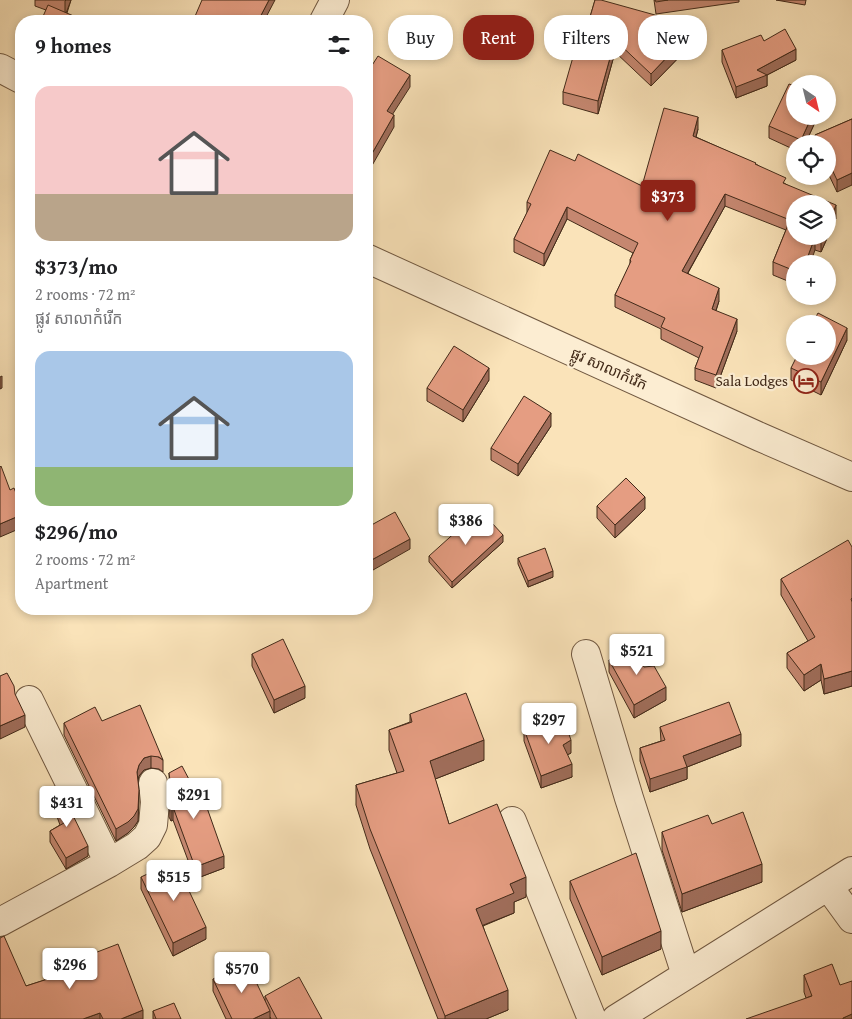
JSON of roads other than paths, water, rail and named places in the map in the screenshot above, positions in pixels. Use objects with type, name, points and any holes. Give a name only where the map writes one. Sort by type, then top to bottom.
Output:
[{"type":"street","points":[[327,15],[335,0]]},
{"type":"street","points":[[0,68],[15,76]]},
{"type":"street","name":"ផ្លូវ សាលាកំរើក","points":[[373,265],[852,477]]},
{"type":"street","points":[[586,654],[629,798],[686,974]]},
{"type":"street","points":[[29,700],[109,863]]},
{"type":"street","points":[[0,922],[109,863],[137,846],[147,837],[153,825],[155,802],[153,783]]},
{"type":"street","points":[[512,821],[592,1019]]},
{"type":"street","points":[[616,1019],[852,871]]},
{"type":"street","points":[[828,886],[852,919]]},
{"type":"place","name":"Sala Lodges","points":[[806,381]]}]
